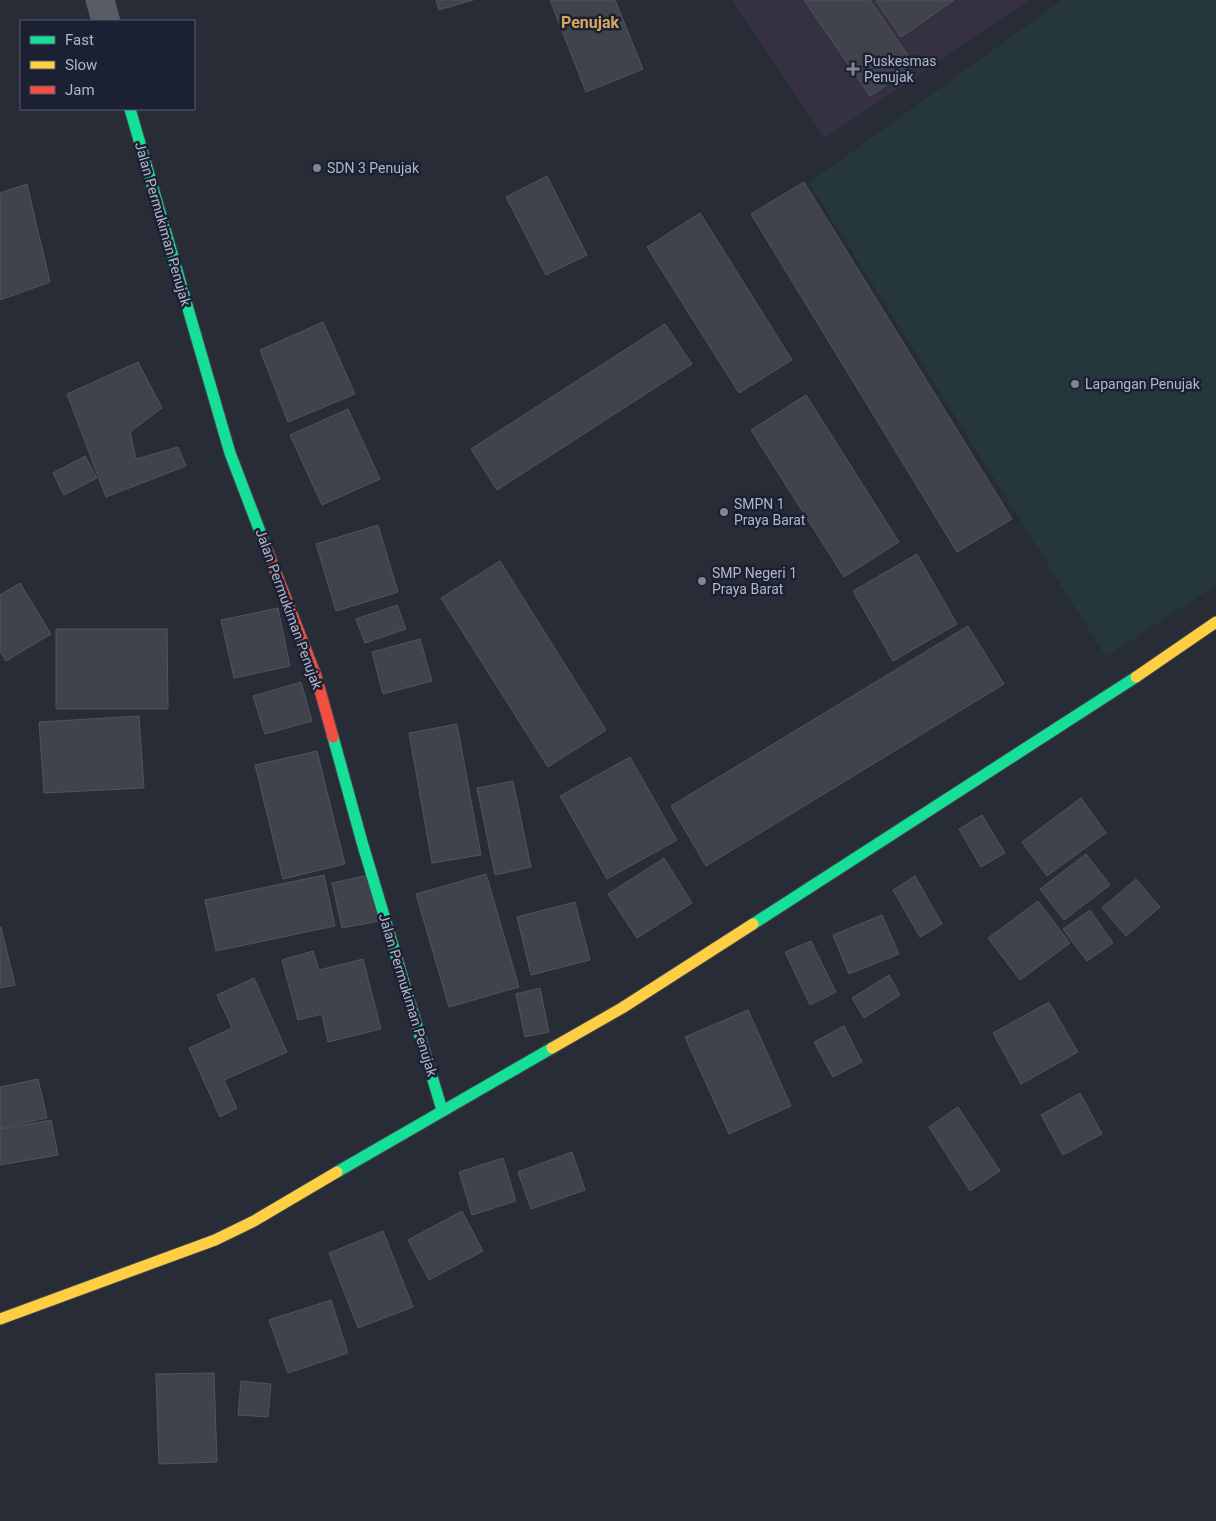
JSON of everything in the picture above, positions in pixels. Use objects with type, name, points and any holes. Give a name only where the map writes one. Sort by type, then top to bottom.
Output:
[{"type":"street","points":[[100,0],[106,20]]},
{"type":"street","name":"Jalan Permukiman Penujak","points":[[130,110],[230,453],[316,676],[362,842],[442,1110]]},
{"type":"street","points":[[0,1319],[215,1240],[254,1221],[442,1110],[622,1008],[1131,682],[1216,622]]},
{"type":"shaded area","name":"Puskesmas Penujak","points":[[731,0],[1030,0],[825,138]]},
{"type":"shaded area","name":"Lapangan Penujak","points":[[1062,0],[1216,0],[1216,585],[1106,657],[809,183]]},
{"type":"building","points":[[436,0],[473,0],[439,10]]},
{"type":"building","points":[[550,0],[615,0],[643,69],[586,92]]},
{"type":"building","points":[[804,0],[870,0],[915,66],[870,96]]},
{"type":"building","points":[[877,0],[954,0],[901,37]]},
{"type":"building","points":[[547,176],[587,255],[546,275],[506,197]]},
{"type":"building","points":[[804,182],[1012,519],[957,552],[751,214]]},
{"type":"building","points":[[27,184],[50,282],[0,300],[0,193]]},
{"type":"building","points":[[700,213],[792,360],[739,393],[647,247]]},
{"type":"building","points":[[323,322],[355,394],[288,422],[260,350]]},
{"type":"building","points":[[665,324],[692,364],[497,490],[471,449]]},
{"type":"building","points":[[138,362],[162,408],[130,432],[136,459],[178,447],[186,466],[106,497],[67,394]]},
{"type":"building","points":[[806,395],[899,542],[844,577],[751,430]]},
{"type":"building","points":[[348,409],[380,479],[322,505],[290,435]]},
{"type":"building","points":[[85,456],[97,478],[64,495],[53,473]]},
{"type":"building","points":[[378,525],[398,592],[336,611],[316,544]]},
{"type":"building","points":[[917,554],[957,624],[893,661],[853,591]]},
{"type":"building","points":[[500,561],[606,730],[548,767],[441,598]]},
{"type":"building","points":[[20,583],[51,634],[6,661],[0,651],[0,595]]},
{"type":"building","points":[[397,605],[406,629],[365,643],[356,619]]},
{"type":"building","points":[[278,608],[290,666],[234,678],[221,620]]},
{"type":"building","points":[[968,626],[1004,684],[706,866],[671,806]]},
{"type":"building","points":[[56,629],[167,629],[168,709],[56,709]]},
{"type":"building","points":[[420,639],[432,681],[383,694],[372,652]]},
{"type":"building","points":[[301,682],[312,721],[265,734],[253,696]]},
{"type":"building","points":[[139,716],[144,788],[44,793],[39,722]]},
{"type":"building","points":[[457,724],[481,855],[432,863],[409,733]]},
{"type":"building","points":[[317,751],[345,864],[283,879],[255,765]]},
{"type":"building","points":[[630,757],[677,840],[607,879],[560,796]]},
{"type":"building","points":[[513,781],[531,867],[495,875],[477,788]]},
{"type":"building","points":[[1081,798],[1106,833],[1047,876],[1022,842]]},
{"type":"building","points":[[982,815],[1005,853],[981,867],[959,829]]},
{"type":"building","points":[[1086,854],[1110,885],[1064,920],[1040,889]]},
{"type":"building","points":[[664,858],[692,903],[637,938],[608,894]]},
{"type":"building","points":[[486,874],[519,987],[449,1007],[416,894]]},
{"type":"building","points":[[324,875],[335,926],[216,951],[205,900]]},
{"type":"building","points":[[369,875],[379,921],[342,928],[332,883]]},
{"type":"building","points":[[915,876],[942,924],[920,937],[893,890]]},
{"type":"building","points":[[1136,879],[1160,907],[1126,936],[1102,908]]},
{"type":"building","points":[[1038,901],[1070,943],[1020,980],[988,938]]},
{"type":"building","points":[[575,902],[590,960],[531,975],[517,917]]},
{"type":"building","points":[[1090,910],[1113,943],[1087,961],[1063,929]]},
{"type":"building","points":[[882,915],[899,954],[849,974],[833,935]]},
{"type":"building","points":[[0,927],[15,985],[0,988]]},
{"type":"building","points":[[811,941],[836,992],[810,1005],[785,952]]},
{"type":"building","points":[[313,951],[319,970],[363,959],[381,1029],[328,1042],[322,1014],[298,1020],[282,960]]},
{"type":"building","points":[[889,975],[900,995],[864,1018],[852,998]]},
{"type":"building","points":[[254,978],[287,1052],[224,1080],[237,1108],[220,1117],[189,1048],[232,1028],[217,995]]},
{"type":"building","points":[[540,988],[549,1032],[525,1037],[516,994]]},
{"type":"building","points":[[1049,1002],[1078,1052],[1021,1084],[993,1033]]},
{"type":"building","points":[[748,1010],[791,1106],[729,1134],[685,1037]]},
{"type":"building","points":[[844,1026],[862,1062],[833,1077],[814,1042]]},
{"type":"building","points":[[38,1079],[47,1118],[0,1128],[0,1087]]},
{"type":"building","points":[[1080,1093],[1102,1134],[1063,1155],[1041,1115]]},
{"type":"building","points":[[958,1107],[1000,1171],[970,1191],[929,1127]]},
{"type":"building","points":[[51,1120],[58,1155],[0,1165],[0,1129]]},
{"type":"building","points":[[572,1152],[585,1190],[531,1209],[518,1172]]},
{"type":"building","points":[[503,1158],[516,1201],[472,1215],[459,1172]]},
{"type":"building","points":[[462,1211],[483,1251],[429,1280],[408,1240]]},
{"type":"building","points":[[383,1231],[413,1307],[358,1328],[329,1253]]},
{"type":"building","points":[[331,1300],[348,1353],[288,1373],[269,1320]]},
{"type":"building","points":[[214,1373],[217,1462],[159,1464],[156,1374]]},
{"type":"building","points":[[241,1381],[271,1384],[268,1417],[238,1415]]},
{"type":"traffic: fast","points":[[130,110],[230,453],[264,542]]},
{"type":"traffic: fast","points":[[753,924],[1136,677]]},
{"type":"traffic: fast","points":[[333,737],[362,842],[442,1110]]},
{"type":"traffic: fast","points":[[337,1172],[552,1048]]},
{"type":"traffic: slow","points":[[1136,677],[1216,622]]},
{"type":"traffic: slow","points":[[552,1048],[622,1008],[753,924]]},
{"type":"traffic: slow","points":[[0,1319],[215,1240],[254,1221],[337,1172]]},
{"type":"traffic: jam","points":[[264,542],[316,676],[333,737]]},
{"type":"place","name":"Puskesmas Penujak","points":[[853,69]]},
{"type":"place","name":"SDN 3 Penujak","points":[[317,168]]},
{"type":"place","name":"Lapangan Penujak","points":[[1075,384]]},
{"type":"place","name":"SMPN 1 Praya Barat","points":[[724,512]]},
{"type":"place","name":"SMP Negeri 1 Praya Barat","points":[[702,581]]},
{"type":"district","name":"Penujak","points":[[590,22]]}]
